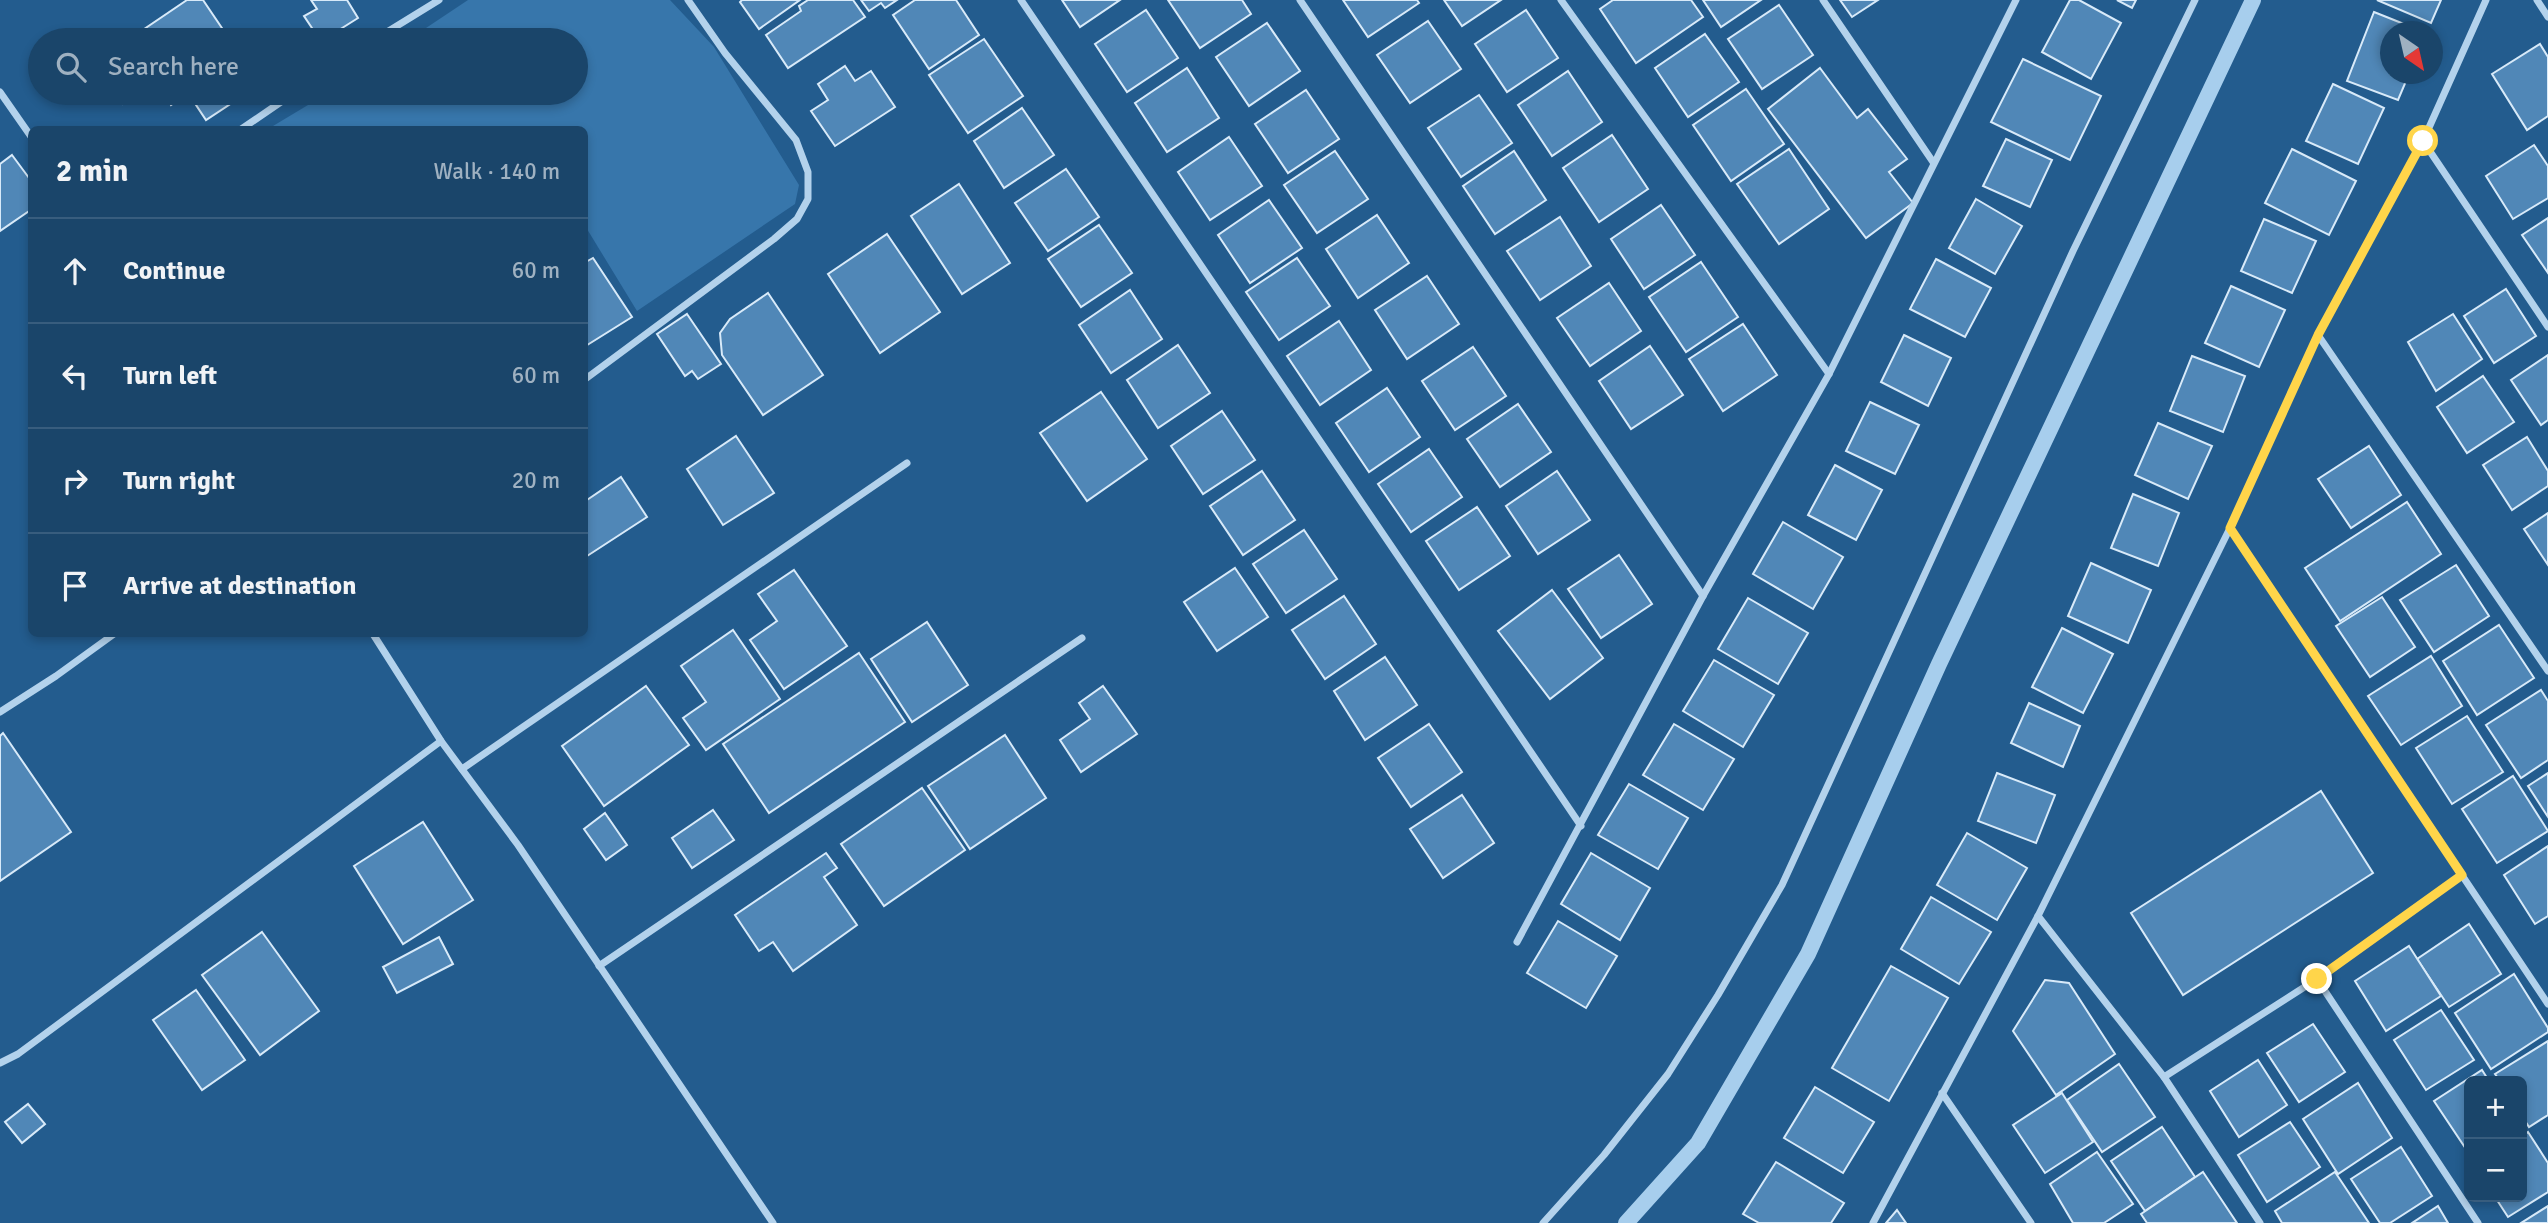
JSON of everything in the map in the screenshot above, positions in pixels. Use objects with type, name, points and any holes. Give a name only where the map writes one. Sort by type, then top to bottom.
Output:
[{"type":"street","points":[[394,28],[439,0]]},
{"type":"street","points":[[588,377],[774,239],[797,219],[808,199],[808,172],[796,140],[726,53],[688,0]]},
{"type":"street","points":[[1021,0],[1581,826]]},
{"type":"street","points":[[1300,0],[1703,596]]},
{"type":"street","points":[[1561,0],[1829,374]]},
{"type":"street","points":[[1823,0],[1933,162]]},
{"type":"street","points":[[1517,942],[1703,596],[1829,374],[2016,0]]},
{"type":"street","points":[[1543,1223],[1604,1155],[1668,1074],[1782,885],[2073,251],[2195,0]]},
{"type":"street","points":[[1873,1223],[2038,916],[2230,528],[2318,335],[2423,141],[2486,0]]},
{"type":"street","points":[[2537,0],[2548,17]]},
{"type":"street","points":[[0,92],[28,132]]},
{"type":"street","points":[[246,126],[276,105]]},
{"type":"street","points":[[2423,141],[2548,327]]},
{"type":"street","points":[[2318,335],[2548,671]]},
{"type":"street","points":[[462,769],[907,463]]},
{"type":"street","points":[[2230,528],[2548,1004]]},
{"type":"street","points":[[0,712],[110,637]]},
{"type":"street","points":[[375,637],[441,741],[518,845],[773,1223]]},
{"type":"street","points":[[599,966],[1082,638]]},
{"type":"street","points":[[0,1063],[18,1055],[441,741]]},
{"type":"street","points":[[2164,1077],[2317,979],[2462,875]]},
{"type":"street","points":[[2038,916],[2164,1077],[2260,1223]]},
{"type":"street","points":[[2317,979],[2478,1223]]},
{"type":"street","points":[[1942,1093],[2031,1223]]},
{"type":"shaded area","points":[[468,0],[670,0],[714,47],[799,185],[795,204],[637,311],[588,231],[588,126],[273,126],[308,105],[588,105],[588,28],[426,28]]},
{"type":"building","points":[[187,0],[203,0],[222,28],[146,28]]},
{"type":"building","points":[[311,0],[347,0],[358,18],[342,28],[312,28],[304,16],[317,9]]},
{"type":"building","points":[[800,0],[759,29],[740,2]]},
{"type":"building","points":[[808,0],[853,0],[865,17],[788,68],[766,35],[801,11],[799,6]]},
{"type":"building","points":[[861,0],[897,0],[885,8],[881,3],[869,11]]},
{"type":"building","points":[[915,0],[956,0],[979,35],[929,69],[893,15]]},
{"type":"building","points":[[1062,0],[1120,0],[1080,27]]},
{"type":"building","points":[[1168,0],[1242,0],[1251,14],[1200,48]]},
{"type":"building","points":[[1343,0],[1417,0],[1419,3],[1368,37]]},
{"type":"building","points":[[1444,0],[1501,0],[1462,26]]},
{"type":"building","points":[[1613,0],[1691,0],[1703,17],[1636,63],[1600,9]]},
{"type":"building","points":[[1703,0],[1761,0],[1721,27]]},
{"type":"building","points":[[1840,0],[1878,0],[1852,17]]},
{"type":"building","points":[[2070,0],[2079,0],[2121,23],[2091,79],[2042,52]]},
{"type":"building","points":[[2117,0],[2136,0],[2132,8]]},
{"type":"building","points":[[2377,0],[2441,0],[2432,21]]},
{"type":"building","points":[[1779,5],[1813,55],[1762,89],[1728,39]]},
{"type":"building","points":[[1146,10],[1178,58],[1127,92],[1095,44]]},
{"type":"building","points":[[1526,10],[1558,58],[1507,92],[1475,44]]},
{"type":"building","points":[[2374,12],[2396,21],[2380,21],[2380,84],[2405,84],[2398,100],[2347,81]]},
{"type":"building","points":[[1428,21],[1461,69],[1410,103],[1377,55]]},
{"type":"building","points":[[1267,23],[1300,71],[1249,106],[1216,57]]},
{"type":"building","points":[[1705,34],[1739,82],[1688,117],[1655,68]]},
{"type":"building","points":[[984,39],[1023,96],[968,133],[929,75]]},
{"type":"building","points":[[2540,44],[2548,57],[2548,116],[2527,130],[2492,74]]},
{"type":"building","points":[[2023,59],[2101,96],[2070,160],[1991,122]]},
{"type":"building","points":[[845,66],[855,81],[871,71],[895,107],[835,146],[811,111],[828,100],[818,84]]},
{"type":"building","points":[[1187,68],[1219,118],[1167,152],[1135,103]]},
{"type":"building","points":[[1820,68],[1857,118],[1868,109],[1907,159],[1889,172],[1913,203],[1866,238],[1768,109]]},
{"type":"building","points":[[1568,71],[1602,122],[1552,156],[1518,105]]},
{"type":"building","points":[[2333,84],[2384,108],[2358,164],[2306,141]]},
{"type":"building","points":[[1746,89],[1784,144],[1731,181],[1693,125]]},
{"type":"building","points":[[1306,90],[1339,139],[1288,173],[1255,124]]},
{"type":"building","points":[[1479,95],[1512,143],[1461,177],[1428,128]]},
{"type":"building","points":[[196,105],[229,105],[206,120]]},
{"type":"building","points":[[1022,108],[1054,155],[1004,188],[974,141]]},
{"type":"building","points":[[1612,135],[1648,189],[1599,222],[1563,168]]},
{"type":"building","points":[[1229,137],[1262,186],[1210,220],[1178,172]]},
{"type":"building","points":[[2006,139],[2052,160],[2030,207],[1983,186]]},
{"type":"building","points":[[2534,145],[2548,166],[2548,198],[2513,219],[2486,176]]},
{"type":"building","points":[[1789,149],[1829,209],[1779,244],[1737,184]]},
{"type":"building","points":[[2292,149],[2356,181],[2329,235],[2265,203]]},
{"type":"building","points":[[1335,151],[1368,199],[1317,233],[1284,185]]},
{"type":"building","points":[[1514,151],[1546,200],[1495,234],[1463,186]]},
{"type":"building","points":[[12,155],[28,177],[28,212],[0,231],[0,164]]},
{"type":"building","points":[[1066,169],[1099,217],[1048,251],[1015,203]]},
{"type":"building","points":[[959,184],[1010,263],[962,294],[911,216]]},
{"type":"building","points":[[1976,199],[2022,226],[1995,274],[1949,248]]},
{"type":"building","points":[[1269,200],[1302,248],[1250,283],[1218,235]]},
{"type":"building","points":[[1661,205],[1695,255],[1644,289],[1611,239]]},
{"type":"building","points":[[1377,215],[1409,263],[1358,298],[1326,249]]},
{"type":"building","points":[[1560,217],[1591,266],[1540,300],[1507,251]]},
{"type":"building","points":[[2548,218],[2548,273],[2522,235]]},
{"type":"building","points":[[2264,219],[2316,241],[2292,293],[2241,271]]},
{"type":"building","points":[[1099,225],[1132,273],[1081,307],[1048,259]]},
{"type":"building","points":[[887,234],[940,312],[880,353],[828,274]]},
{"type":"building","points":[[593,258],[632,317],[588,344],[588,261]]},
{"type":"building","points":[[1297,258],[1330,306],[1279,340],[1246,292]]},
{"type":"building","points":[[1936,259],[1991,288],[1965,337],[1910,309]]},
{"type":"building","points":[[1701,262],[1738,317],[1686,352],[1649,297]]},
{"type":"building","points":[[1427,276],[1459,324],[1407,359],[1375,310]]},
{"type":"building","points":[[1609,283],[1641,331],[1590,366],[1557,318]]},
{"type":"building","points":[[2231,286],[2285,310],[2259,367],[2205,343]]},
{"type":"building","points":[[2506,289],[2536,336],[2494,363],[2464,316]]},
{"type":"building","points":[[1130,290],[1162,339],[1111,373],[1079,325]]},
{"type":"building","points":[[768,293],[823,375],[763,415],[722,355],[720,333],[730,319]]},
{"type":"building","points":[[687,314],[721,364],[698,379],[692,371],[685,376],[657,334]]},
{"type":"building","points":[[2453,314],[2482,359],[2436,391],[2408,342]]},
{"type":"building","points":[[1339,321],[1371,370],[1320,405],[1287,356]]},
{"type":"building","points":[[1743,324],[1777,375],[1723,411],[1689,359]]},
{"type":"building","points":[[1904,335],[1951,358],[1928,406],[1881,382]]},
{"type":"building","points":[[1178,345],[1210,393],[1158,428],[1127,380]]},
{"type":"building","points":[[1650,346],[1683,395],[1631,429],[1599,381]]},
{"type":"building","points":[[1473,347],[1506,396],[1455,430],[1422,381]]},
{"type":"building","points":[[2548,355],[2548,420],[2541,425],[2511,380]]},
{"type":"building","points":[[2192,356],[2245,376],[2223,432],[2170,411]]},
{"type":"building","points":[[2483,376],[2514,422],[2467,453],[2437,407]]},
{"type":"building","points":[[1387,388],[1420,437],[1369,472],[1336,423]]},
{"type":"building","points":[[1101,392],[1147,459],[1087,501],[1040,433]]},
{"type":"building","points":[[1870,402],[1919,425],[1895,474],[1846,451]]},
{"type":"building","points":[[1518,404],[1551,452],[1500,487],[1467,439]]},
{"type":"building","points":[[1222,411],[1255,460],[1203,494],[1171,446]]},
{"type":"building","points":[[2158,423],[2212,446],[2188,499],[2135,475]]},
{"type":"building","points":[[736,436],[774,493],[723,525],[687,469]]},
{"type":"building","points":[[2527,437],[2548,471],[2548,486],[2512,510],[2483,465]]},
{"type":"building","points":[[2369,446],[2401,495],[2351,528],[2318,479]]},
{"type":"building","points":[[1429,449],[1462,497],[1411,532],[1378,484]]},
{"type":"building","points":[[1835,465],[1882,490],[1856,540],[1808,515]]},
{"type":"building","points":[[1262,471],[1295,520],[1243,555],[1210,506]]},
{"type":"building","points":[[1557,471],[1590,520],[1538,554],[1506,506]]},
{"type":"building","points":[[621,477],[647,517],[588,555],[588,499]]},
{"type":"building","points":[[2133,494],[2179,513],[2158,566],[2111,548]]},
{"type":"building","points":[[2407,502],[2441,554],[2340,621],[2305,568]]},
{"type":"building","points":[[1477,507],[1510,556],[1459,590],[1426,541]]},
{"type":"building","points":[[2548,513],[2548,565],[2524,529]]},
{"type":"building","points":[[1783,522],[1843,557],[1813,609],[1753,574]]},
{"type":"building","points":[[1304,530],[1337,579],[1286,613],[1253,564]]},
{"type":"building","points":[[1619,555],[1652,604],[1601,638],[1568,589]]},
{"type":"building","points":[[2091,563],[2151,590],[2128,643],[2068,616]]},
{"type":"building","points":[[2456,565],[2489,616],[2434,652],[2400,600]]},
{"type":"building","points":[[1235,568],[1268,617],[1217,651],[1184,602]]},
{"type":"building","points":[[794,570],[847,646],[784,689],[750,640],[777,621],[758,594]]},
{"type":"building","points":[[1552,590],[1603,658],[1550,699],[1498,631]]},
{"type":"building","points":[[1344,596],[1376,644],[1325,679],[1292,630]]},
{"type":"building","points":[[2382,597],[2415,647],[2370,677],[2336,626]]},
{"type":"building","points":[[1748,598],[1808,633],[1778,684],[1718,649]]},
{"type":"building","points":[[927,622],[968,685],[912,722],[871,659]]},
{"type":"building","points":[[2499,625],[2534,678],[2477,715],[2443,661]]},
{"type":"building","points":[[2062,628],[2113,654],[2083,713],[2032,687]]},
{"type":"building","points":[[733,630],[780,699],[706,750],[683,718],[706,702],[681,666]]},
{"type":"building","points":[[859,653],[905,722],[769,813],[723,744]]},
{"type":"building","points":[[2431,656],[2462,706],[2401,745],[2368,696]]},
{"type":"building","points":[[1385,657],[1417,705],[1365,740],[1334,691]]},
{"type":"building","points":[[1714,660],[1774,695],[1743,747],[1683,711]]},
{"type":"building","points":[[646,686],[689,745],[604,806],[562,746]]},
{"type":"building","points":[[1103,686],[1137,734],[1081,772],[1060,740],[1090,719],[1079,703]]},
{"type":"building","points":[[2541,690],[2548,701],[2548,760],[2521,778],[2486,725]]},
{"type":"building","points":[[2029,703],[2080,726],[2063,767],[2011,743]]},
{"type":"building","points":[[2467,716],[2503,772],[2452,804],[2416,748]]},
{"type":"building","points":[[1429,724],[1462,772],[1411,807],[1378,758]]},
{"type":"building","points":[[1674,724],[1734,759],[1703,810],[1643,775]]},
{"type":"building","points":[[3,733],[71,832],[0,881],[0,736]]},
{"type":"building","points":[[1005,735],[1046,798],[970,849],[928,786]]},
{"type":"building","points":[[1997,773],[2055,795],[2036,843],[1978,821]]},
{"type":"building","points":[[2548,773],[2548,817],[2528,786]]},
{"type":"building","points":[[2513,776],[2548,831],[2497,863],[2462,809]]},
{"type":"building","points":[[1629,784],[1688,818],[1658,869],[1598,835]]},
{"type":"building","points":[[922,788],[965,850],[884,906],[841,844]]},
{"type":"building","points":[[2321,791],[2373,873],[2183,995],[2131,913]]},
{"type":"building","points":[[1462,795],[1494,843],[1443,878],[1410,829]]},
{"type":"building","points":[[713,810],[734,840],[692,868],[672,838]]},
{"type":"building","points":[[605,813],[627,845],[606,860],[584,829]]},
{"type":"building","points":[[423,822],[473,900],[403,944],[354,866]]},
{"type":"building","points":[[1967,833],[2027,868],[1997,920],[1937,885]]},
{"type":"building","points":[[2548,846],[2548,916],[2535,924],[2504,875]]},
{"type":"building","points":[[826,853],[837,868],[824,877],[857,925],[793,971],[773,942],[759,951],[735,915]]},
{"type":"building","points":[[1591,853],[1650,888],[1620,940],[1561,904]]},
{"type":"building","points":[[1931,897],[1991,932],[1959,984],[1901,949]]},
{"type":"building","points":[[1558,921],[1617,956],[1586,1008],[1527,973]]},
{"type":"building","points":[[2469,924],[2501,974],[2449,1007],[2417,959]]},
{"type":"building","points":[[262,932],[319,1011],[260,1055],[202,975]]},
{"type":"building","points":[[439,937],[453,964],[397,993],[383,967]]},
{"type":"building","points":[[2409,946],[2441,996],[2386,1031],[2355,981]]},
{"type":"building","points":[[1891,966],[1948,998],[1889,1101],[1832,1068]]},
{"type":"building","points":[[2514,974],[2548,1032],[2491,1069],[2455,1013]]},
{"type":"building","points":[[2045,980],[2069,983],[2115,1054],[2056,1095],[2013,1031]]},
{"type":"building","points":[[196,990],[245,1060],[202,1090],[153,1020]]},
{"type":"building","points":[[2441,1010],[2474,1060],[2426,1090],[2394,1040]]},
{"type":"building","points":[[2313,1024],[2345,1072],[2299,1102],[2267,1053]]},
{"type":"building","points":[[2548,1041],[2548,1115],[2529,1127],[2527,1076],[2495,1074]]},
{"type":"building","points":[[2258,1060],[2287,1105],[2239,1137],[2210,1091]]},
{"type":"building","points":[[2119,1064],[2155,1117],[2102,1152],[2067,1100]]},
{"type":"building","points":[[2482,1070],[2486,1076],[2473,1076]]},
{"type":"building","points":[[2464,1082],[2464,1146],[2434,1101]]},
{"type":"building","points":[[2358,1083],[2392,1138],[2338,1174],[2303,1119]]},
{"type":"building","points":[[1815,1087],[1874,1122],[1843,1173],[1784,1138]]},
{"type":"building","points":[[2062,1093],[2093,1142],[2045,1173],[2013,1125]]},
{"type":"building","points":[[28,1104],[45,1124],[22,1143],[5,1122]]},
{"type":"building","points":[[2290,1122],[2320,1167],[2267,1202],[2238,1155]]},
{"type":"building","points":[[2162,1127],[2195,1177],[2145,1211],[2111,1161]]},
{"type":"building","points":[[2527,1133],[2548,1163],[2548,1192],[2508,1217],[2498,1202],[2527,1202]]},
{"type":"building","points":[[2401,1147],[2432,1196],[2390,1223],[2380,1223],[2351,1179]]},
{"type":"building","points":[[2097,1152],[2133,1204],[2104,1223],[2073,1223],[2050,1184]]},
{"type":"building","points":[[1776,1162],[1844,1203],[1831,1223],[1759,1223],[1743,1214]]},
{"type":"building","points":[[2203,1172],[2237,1223],[2147,1223],[2141,1214]]},
{"type":"building","points":[[2335,1172],[2369,1223],[2282,1223],[2275,1211]]},
{"type":"building","points":[[2438,1206],[2448,1223],[2412,1223]]},
{"type":"building","points":[[2548,1206],[2548,1223],[2521,1223]]},
{"type":"building","points":[[1897,1210],[1906,1223],[1886,1223]]},
{"type":"waterway","points":[[1626,1223],[1698,1143],[1808,954],[1939,664],[2253,0]]},
{"type":"route","points":[[2317,979],[2462,875],[2230,528],[2318,335],[2423,141]]}]
